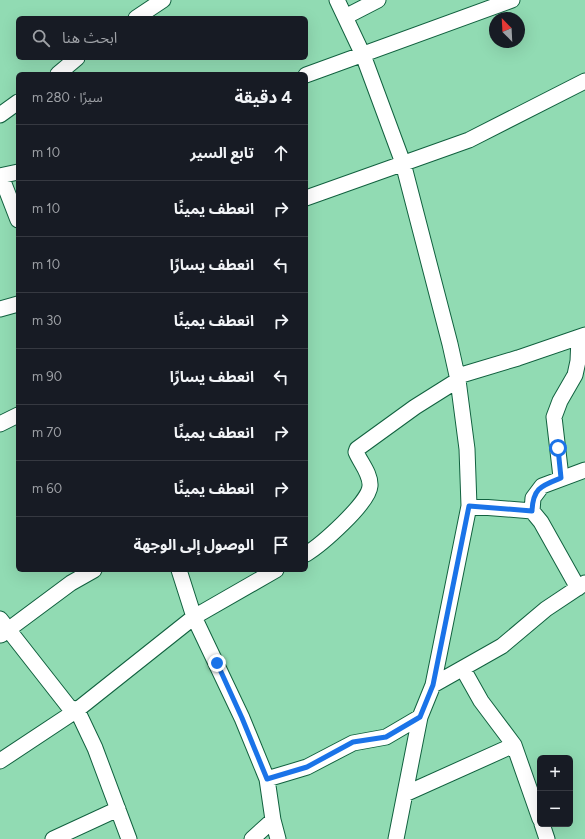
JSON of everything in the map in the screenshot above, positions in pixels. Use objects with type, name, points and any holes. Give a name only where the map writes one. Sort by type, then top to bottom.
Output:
[{"type":"street","points":[[139,16],[162,0]]},
{"type":"street","points":[[337,0],[363,55],[403,163],[458,378],[467,449],[469,506],[433,685],[420,717],[396,839]]},
{"type":"street","points":[[345,17],[378,0]]},
{"type":"street","points":[[308,74],[512,0]]},
{"type":"street","points":[[60,72],[75,60]]},
{"type":"street","points":[[308,197],[469,140],[585,81]]},
{"type":"street","points":[[0,115],[16,103]]},
{"type":"street","points":[[16,172],[0,176],[16,215]]},
{"type":"street","points":[[0,309],[16,305]]},
{"type":"street","points":[[308,553],[326,540],[364,501],[370,490],[369,478],[356,452],[357,449],[458,378],[582,336],[575,375],[560,401],[554,417],[561,478]]},
{"type":"street","points":[[0,424],[16,416]]},
{"type":"street","points":[[433,685],[502,646],[546,609],[582,586],[541,522],[532,511],[533,498],[536,491],[542,486],[585,470]]},
{"type":"street","points":[[469,506],[532,511]]},
{"type":"street","points":[[90,572],[2,628],[69,707],[77,710],[95,748],[129,839]]},
{"type":"street","points":[[180,572],[194,617],[242,718],[267,779],[273,820],[278,839]]},
{"type":"street","points":[[0,761],[77,710],[194,617],[273,572]]},
{"type":"street","points":[[463,669],[481,701],[514,745],[537,811]]},
{"type":"street","points":[[267,779],[307,767],[353,742],[386,737],[420,717]]},
{"type":"street","points":[[405,794],[514,745]]},
{"type":"street","points":[[53,839],[118,809]]},
{"type":"street","points":[[252,839],[273,820]]},
{"type":"street","points":[[543,827],[547,839]]},
{"type":"route","points":[[217,663],[267,779],[307,767],[353,742],[386,737],[420,717],[433,685],[469,506],[532,511],[533,498],[536,491],[542,486],[561,478],[558,448]]}]
